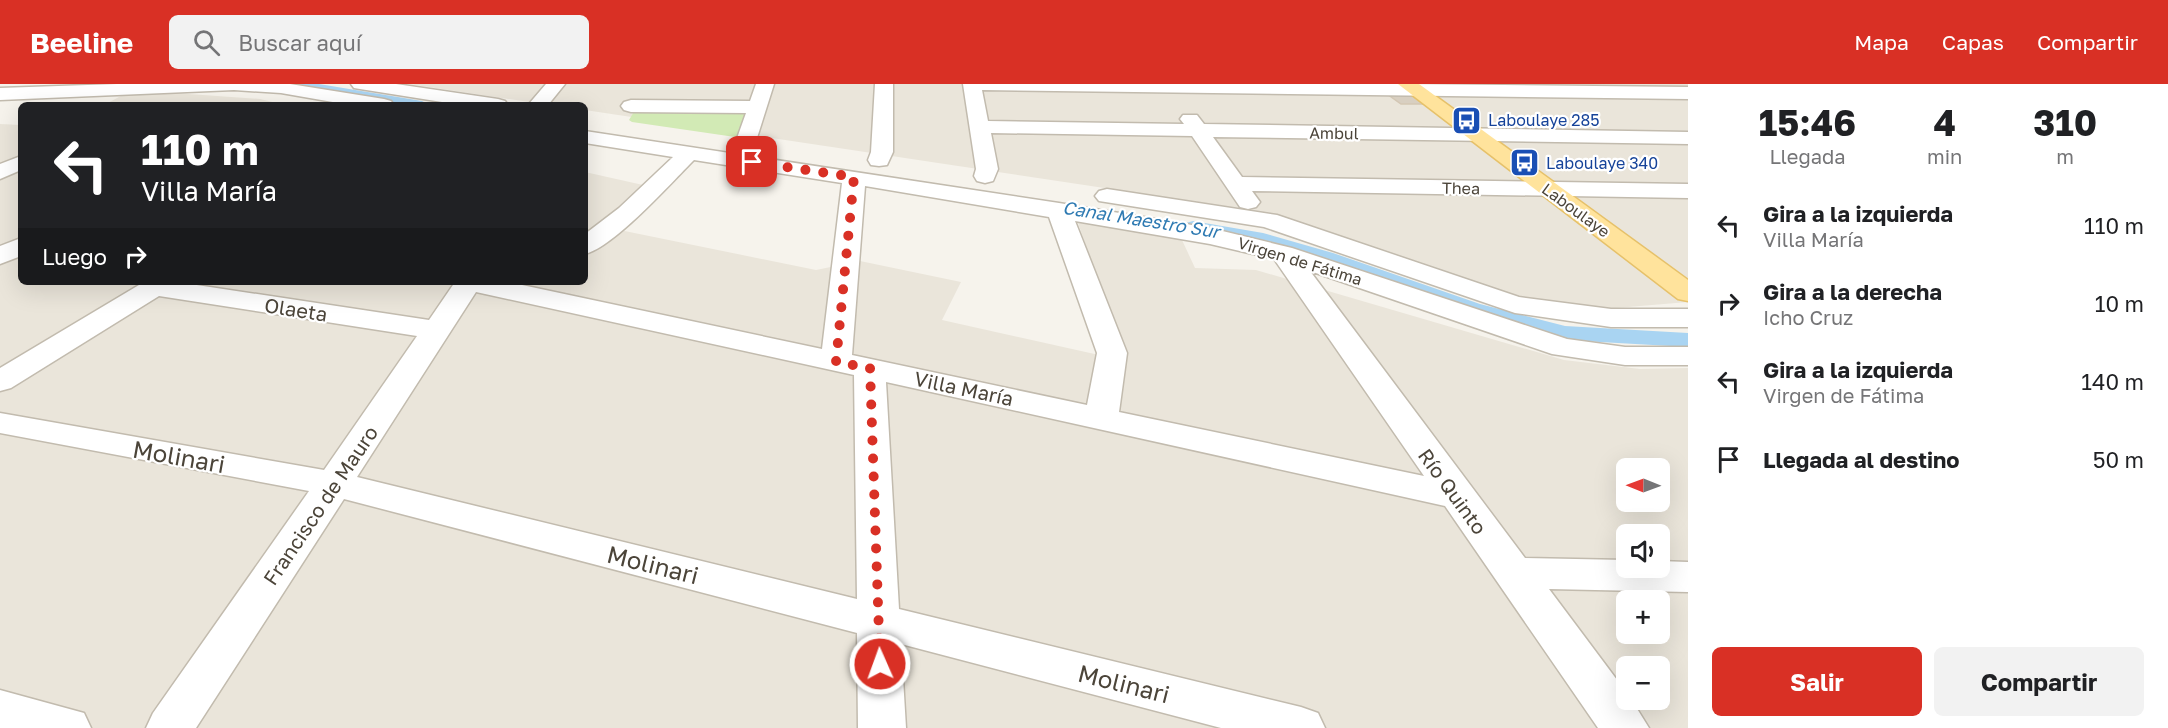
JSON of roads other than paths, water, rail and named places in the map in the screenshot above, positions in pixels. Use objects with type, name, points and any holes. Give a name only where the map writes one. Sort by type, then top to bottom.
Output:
[{"type":"main road","name":"Laboulaye","points":[[1411,87],[1688,292]]},
{"type":"street","points":[[360,84],[448,90],[488,102]]},
{"type":"street","points":[[541,102],[556,84]]},
{"type":"street","points":[[746,141],[765,84]]},
{"type":"street","points":[[882,728],[878,621],[853,365],[858,163],[882,152],[884,84]]},
{"type":"street","points":[[984,176],[987,169],[972,84],[1411,87],[1647,93],[1683,101]]},
{"type":"street","points":[[1630,84],[1647,93]]},
{"type":"street","points":[[0,94],[217,85],[281,88],[366,102]]},
{"type":"street","points":[[1166,85],[1252,209],[1254,217]]},
{"type":"street","points":[[258,102],[281,88]]},
{"type":"street","points":[[110,102],[132,90]]},
{"type":"street","name":"Virgen de Fátima","points":[[757,107],[630,106],[746,141],[858,163],[1059,210],[1210,236],[1283,253],[1563,348],[1625,356],[1688,356]]},
{"type":"street","name":"Ambul","points":[[980,128],[1688,138]]},
{"type":"street","name":"Virgen de Fátima","points":[[588,137],[689,153],[902,164]]},
{"type":"street","points":[[588,244],[627,213],[689,153]]},
{"type":"street","points":[[0,172],[18,163]]},
{"type":"street","points":[[0,183],[18,186]]},
{"type":"street","name":"Thea","points":[[1235,184],[1688,191]]},
{"type":"street","name":"Virgen de Fátima","points":[[1090,194],[1254,217],[1515,305],[1611,318],[1688,318]]},
{"type":"street","points":[[1059,210],[1112,353],[1112,369],[1101,418]]},
{"type":"street","points":[[0,256],[18,247]]},
{"type":"street","name":"Río Quinto","points":[[1283,253],[1624,728]]},
{"type":"street","points":[[0,381],[157,285]]},
{"type":"street","name":"Olaeta","points":[[165,285],[436,330]]},
{"type":"street","name":"Francisco de Mauro","points":[[170,728],[468,285]]},
{"type":"street","name":"Villa María","points":[[502,285],[533,288],[853,365],[1457,496]]},
{"type":"street","name":"Molinari","points":[[0,423],[335,484],[1301,728]]},
{"type":"street","points":[[1513,573],[1688,577]]},
{"type":"street","points":[[0,710],[67,728]]},
{"type":"waterway","name":"Canal Maestro Sur","points":[[293,84],[404,102]]},
{"type":"waterway","name":"Canal Maestro Sur","points":[[1193,227],[1256,237],[1326,257],[1472,309],[1565,333],[1688,340]]},
{"type":"place","name":"Laboulaye 285","points":[[1467,120]]},
{"type":"place","name":"Laboulaye 340","points":[[1525,163]]}]
